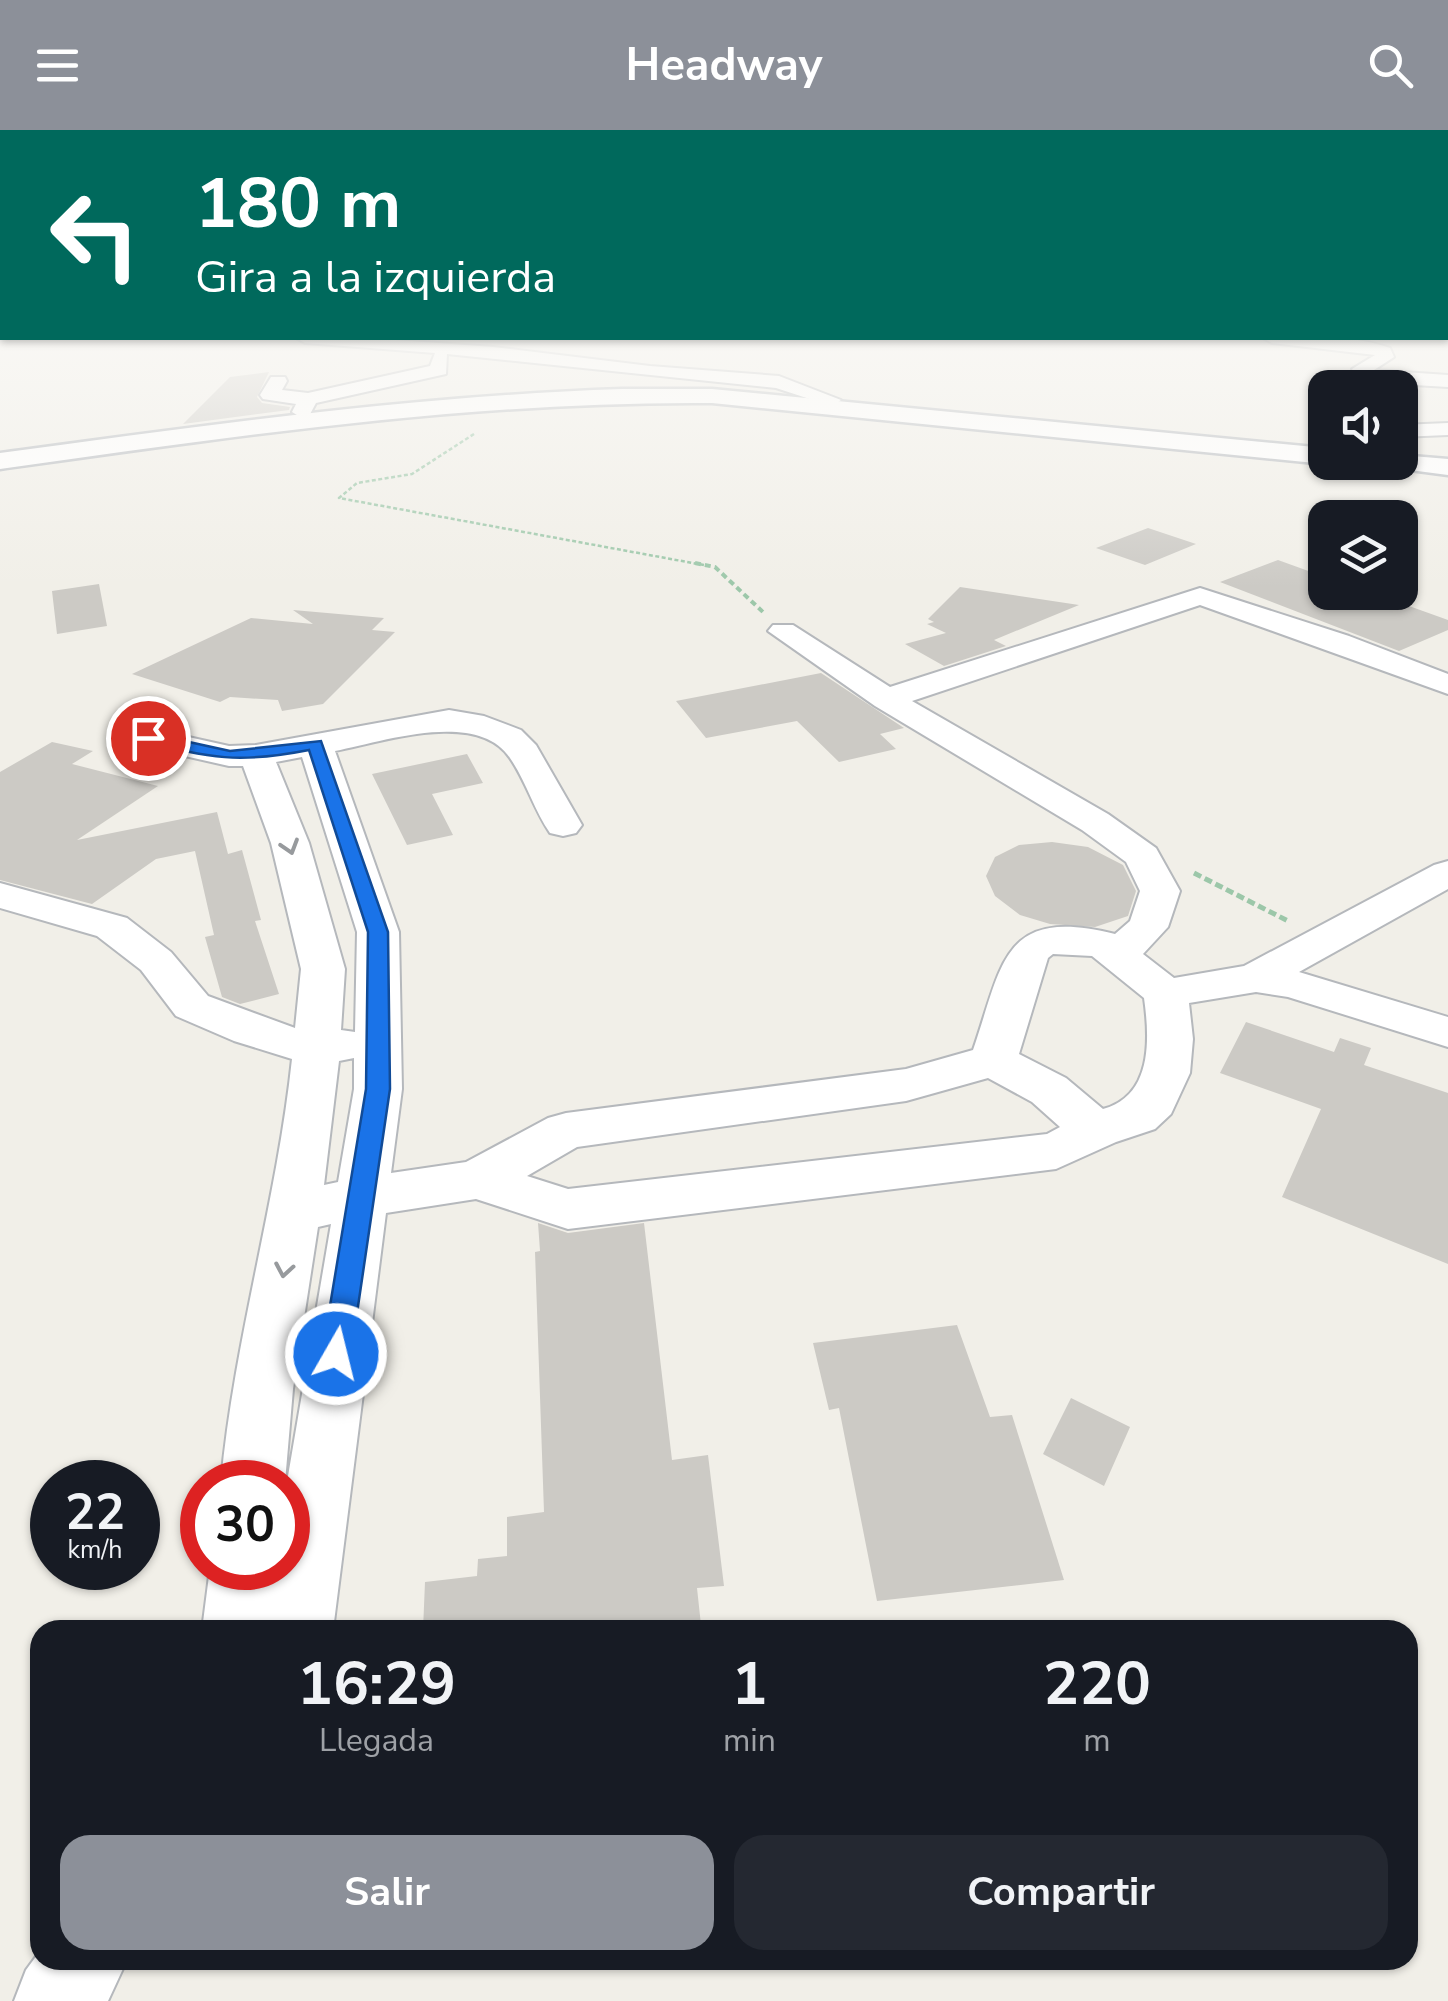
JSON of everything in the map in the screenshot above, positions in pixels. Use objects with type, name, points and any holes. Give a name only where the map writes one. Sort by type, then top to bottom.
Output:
[{"type":"main road","points":[[0,452],[263,412]]},
{"type":"main road","points":[[0,461],[374,412]]},
{"type":"main road","points":[[879,412],[1308,454]]},
{"type":"main road","points":[[963,412],[1308,444]]},
{"type":"main road","points":[[1418,455],[1448,458]]},
{"type":"main road","points":[[1418,465],[1448,468]]},
{"type":"street","points":[[1418,430],[1448,429]]},
{"type":"street","points":[[886,699],[1200,596],[1338,642],[1448,685]]},
{"type":"street","points":[[783,632],[886,699],[1095,822],[1142,856],[1160,891],[1156,910],[1147,927],[1119,954]]},
{"type":"street","points":[[148,738],[230,756],[256,756],[449,720],[484,726],[509,736],[524,752],[563,825]]},
{"type":"street","points":[[298,1620],[378,1089],[378,932],[315,744]]},
{"type":"street","points":[[256,756],[290,843],[323,969],[311,1110],[256,1460]]},
{"type":"street","points":[[1165,993],[1256,978],[1448,873]]},
{"type":"street","points":[[0,896],[112,927],[156,961],[192,1006],[250,1030],[316,1050],[378,1039]]},
{"type":"street","points":[[477,1180],[568,1209],[1056,1151],[1078,1143],[1095,1130],[1144,1112],[1160,1085],[1171,1024],[1165,993],[1103,944],[1060,940],[1034,947],[1028,953],[992,1060]]},
{"type":"street","points":[[1256,978],[1295,985],[1448,1032]]},
{"type":"street","points":[[293,1213],[359,1197],[477,1180],[566,1131],[906,1084],[992,1060],[1049,1090],[1095,1130]]},
{"type":"street","points":[[239,1620],[242,1590]]},
{"type":"street","points":[[57,2001],[78,1970]]},
{"type":"path","points":[[490,429],[457,440],[429,468],[401,477],[358,482],[344,489],[339,498],[715,567],[783,632]]},
{"type":"path","points":[[1178,865],[1328,942]]},
{"type":"building","points":[[195,412],[271,412],[183,424]]},
{"type":"building","points":[[1148,528],[1196,544],[1145,565],[1096,548]]},
{"type":"building","points":[[1278,560],[1308,571],[1308,610],[1418,609],[1448,620],[1448,630],[1399,651],[1220,582]]},
{"type":"building","points":[[99,584],[107,626],[57,634],[52,591]]},
{"type":"building","points":[[960,587],[1079,605],[994,640],[1006,646],[944,666],[905,644],[946,633],[927,624],[934,622],[928,619]]},
{"type":"building","points":[[293,610],[384,618],[372,630],[395,632],[323,704],[282,711],[278,700],[230,697],[220,702],[132,674],[251,618],[313,624]]},
{"type":"building","points":[[821,673],[904,728],[880,734],[896,749],[839,762],[797,721],[706,738],[676,701]]},
{"type":"building","points":[[52,742],[93,751],[72,764],[158,786],[77,840],[217,812],[228,854],[242,850],[261,920],[255,921],[279,994],[240,1004],[222,997],[205,937],[214,935],[195,851],[156,859],[92,904],[0,880],[0,772]]},
{"type":"building","points":[[467,754],[483,783],[432,794],[453,835],[407,845],[372,774]]},
{"type":"building","points":[[1052,842],[1088,847],[1123,865],[1136,891],[1128,916],[1095,927],[1050,924],[1020,915],[995,896],[986,876],[995,857],[1019,845]]},
{"type":"building","points":[[1246,1022],[1334,1052],[1340,1038],[1371,1048],[1364,1065],[1448,1093],[1448,1264],[1282,1197],[1321,1109],[1220,1073]]},
{"type":"building","points":[[538,1223],[568,1233],[644,1223],[672,1460],[708,1455],[724,1586],[697,1588],[700,1620],[423,1620],[425,1582],[477,1576],[478,1559],[507,1556],[507,1517],[544,1512],[535,1252],[540,1251]]},
{"type":"building","points":[[957,1325],[990,1417],[1012,1415],[1064,1580],[877,1601],[839,1408],[829,1410],[813,1343]]},
{"type":"building","points":[[1071,1398],[1130,1427],[1104,1486],[1043,1454]]},
{"type":"route","points":[[148,738],[230,756],[256,756],[315,744],[378,932],[378,1089],[336,1354]]}]
